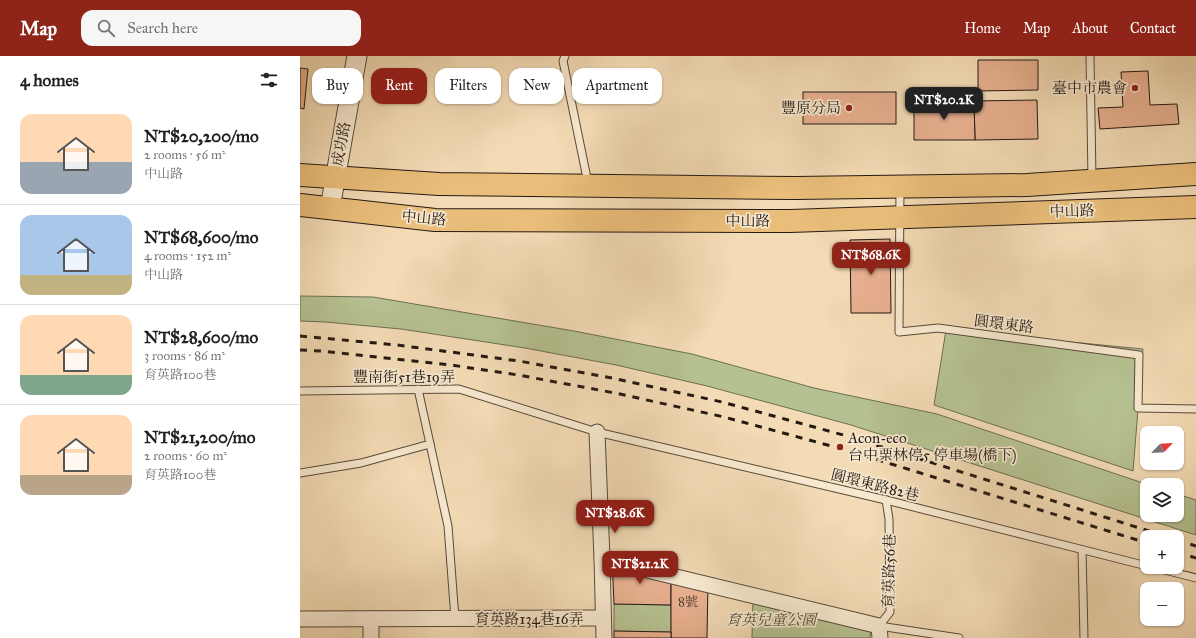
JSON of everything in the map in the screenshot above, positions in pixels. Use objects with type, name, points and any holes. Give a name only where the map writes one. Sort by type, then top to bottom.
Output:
[{"type":"main road","name":"中山路","points":[[300,175],[439,184],[795,188],[1027,185],[1196,174]]},
{"type":"main road","name":"中山路","points":[[300,205],[435,220],[790,221],[1196,207]]},
{"type":"street","name":"成功路","points":[[330,208],[357,56]]},
{"type":"street","points":[[597,432],[604,638]]},
{"type":"street","points":[[602,559],[879,632]]},
{"type":"street","name":"育英路134巷16弄","points":[[300,619],[603,618]]},
{"type":"street","points":[[371,619],[372,638]]},
{"type":"lane","points":[[565,56],[563,61],[588,185]]},
{"type":"lane","points":[[1090,56],[1092,181]]},
{"type":"lane","name":"圓環東路","points":[[900,186],[899,332],[938,328],[1140,355],[1138,408],[1196,409]]},
{"type":"lane","name":"育英路134巷16弄","points":[[418,389],[448,526],[455,619]]},
{"type":"lane","name":"豐南街51巷19弄","points":[[300,391],[459,389],[597,432]]},
{"type":"lane","name":"圓環東路82巷","points":[[597,432],[886,500],[1140,564]]},
{"type":"lane","points":[[300,473],[361,463],[430,444]]},
{"type":"lane","name":"育英路56巷","points":[[879,632],[890,612],[889,519],[886,500]]},
{"type":"lane","points":[[1082,550],[1084,638]]},
{"type":"lane","points":[[1180,574],[1196,578]]},
{"type":"lane","points":[[879,632],[959,638]]},
{"type":"green space","points":[[300,296],[373,297],[574,331],[692,354],[814,388],[937,414],[1140,482],[1140,517],[851,425],[707,386],[616,365],[525,348],[401,329],[300,321]]},
{"type":"green space","points":[[946,330],[1143,349],[1133,471],[934,405]]},
{"type":"green space","points":[[1184,496],[1196,500],[1196,535],[1155,522],[1184,522]]},
{"type":"green space","name":"育英兒童公園","points":[[753,597],[871,627],[870,638],[752,638]]},
{"type":"green space","points":[[614,604],[671,605],[671,632],[614,631]]},
{"type":"building","points":[[978,60],[1038,60],[1038,90],[978,91]]},
{"type":"building","points":[[300,68],[308,69],[304,109],[300,108]]},
{"type":"building","name":"臺中市農會","points":[[1148,71],[1150,105],[1177,104],[1179,124],[1100,129],[1098,108],[1123,107],[1121,72]]},
{"type":"building","name":"豐原分局","points":[[803,92],[896,92],[896,124],[803,124]]},
{"type":"building","points":[[1037,100],[1038,139],[975,140],[974,101]]},
{"type":"building","points":[[914,101],[974,101],[975,140],[914,140]]},
{"type":"building","points":[[890,239],[891,313],[851,313],[850,240]]},
{"type":"building","points":[[612,558],[671,574],[671,605],[614,604]]},
{"type":"building","points":[[671,574],[708,583],[707,638],[671,638]]},
{"type":"building","points":[[614,631],[671,632],[671,638],[614,638]]},
{"type":"railway","points":[[300,336],[397,345],[519,361],[612,378],[722,402],[847,436],[1146,530]]},
{"type":"railway","points":[[300,350],[451,365],[518,375],[615,393],[724,417],[846,450],[1140,541]]},
{"type":"railway","points":[[1184,542],[1196,546]]},
{"type":"railway","points":[[1184,554],[1196,558]]},
{"type":"place","name":"臺中市農會","points":[[1135,88]]},
{"type":"place","name":"豐原分局","points":[[849,108]]},
{"type":"place","name":"Acon-eco 台中栗林停5 停車場(橋下)","points":[[840,447]]}]
